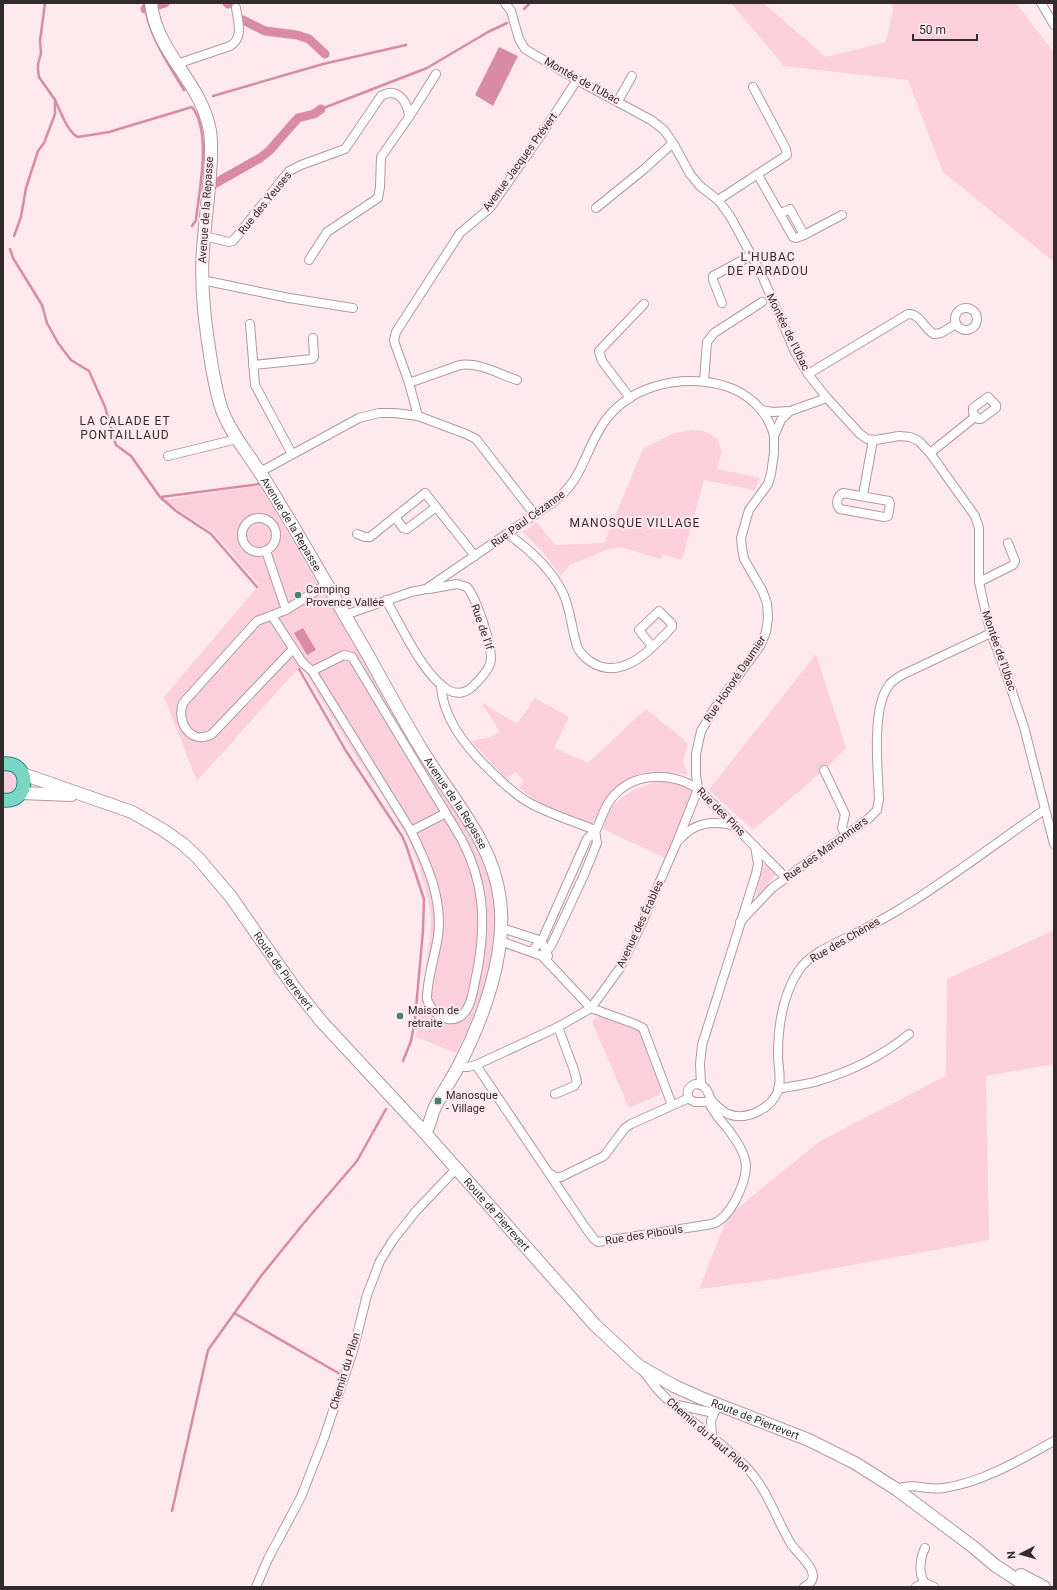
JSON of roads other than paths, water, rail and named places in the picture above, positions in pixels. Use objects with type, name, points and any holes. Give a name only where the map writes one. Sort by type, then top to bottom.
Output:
[{"type":"main road","name":"Avenue de la Repasse","points":[[151,3],[154,24],[157,32],[198,96],[210,132],[210,166],[202,280],[205,320],[217,394],[224,417],[260,472],[327,584],[422,750],[485,848],[498,888],[502,914],[502,928],[490,988],[478,1025],[458,1067],[424,1127]]},
{"type":"main road","points":[[3,764],[12,764],[17,766],[23,774],[25,781],[21,793],[17,797],[4,803]]},
{"type":"main road","name":"Route de Pierrevert","points":[[23,774],[121,807],[142,817],[183,844],[198,858],[231,897],[294,987],[322,1021],[424,1127],[456,1169],[595,1325],[639,1366],[716,1408],[809,1440],[855,1463],[896,1489],[972,1546],[996,1566],[1028,1587]]},
{"type":"main road","name":"Route de Pierrevert","points":[[21,793],[92,798]]},
{"type":"main road","name":"Route de Pierrevert","points":[[972,1546],[1044,1587]]},
{"type":"street","name":"Montée de l'Ubac","points":[[505,3],[511,11],[522,47],[577,80],[618,101],[664,130],[694,180],[718,200],[730,216],[752,255],[786,332],[808,374],[827,398],[860,434],[867,439],[873,440],[900,436],[910,437],[919,441],[930,453],[978,522],[979,582],[991,633],[1024,727],[1044,810],[1054,844]]},
{"type":"street","points":[[1041,3],[1054,25]]},
{"type":"street","points":[[177,64],[230,46],[236,42],[239,33],[236,8]]},
{"type":"street","points":[[309,260],[327,232],[378,198],[380,187],[381,156],[409,117],[436,74]]},
{"type":"street","points":[[618,101],[632,76]]},
{"type":"street","name":"Avenue Jacques Prévert","points":[[418,416],[409,383],[395,344],[394,340],[396,332],[460,233],[490,208],[577,80]]},
{"type":"street","points":[[718,200],[786,157],[787,153],[753,87]]},
{"type":"street","name":"Rue des Yeuses","points":[[204,236],[229,242],[233,241],[291,170],[344,149],[383,95],[394,94],[402,99],[408,109],[409,117]]},
{"type":"street","points":[[596,208],[643,170],[673,143]]},
{"type":"street","points":[[758,175],[781,213],[790,209],[804,235],[842,215]]},
{"type":"street","points":[[722,303],[713,280],[713,276],[752,255]]},
{"type":"street","points":[[202,280],[289,298],[354,308]]},
{"type":"street","points":[[704,381],[708,339],[714,333],[762,302]]},
{"type":"street","points":[[630,398],[602,360],[599,352],[644,304]]},
{"type":"street","points":[[808,374],[908,314],[916,316],[928,330],[934,334],[941,333],[956,324]]},
{"type":"street","points":[[250,324],[256,385],[292,454]]},
{"type":"street","points":[[253,365],[312,359],[314,357],[312,338]]},
{"type":"street","points":[[409,383],[460,365],[467,364],[475,364],[517,380]]},
{"type":"street","name":"Rue Paul Cézanne","points":[[345,615],[386,600],[426,589],[508,534],[561,496],[569,489],[576,478],[601,427],[612,412],[630,398],[649,388],[665,383],[686,380],[704,381],[737,391],[748,398],[761,410],[769,422],[774,436]]},
{"type":"street","points":[[761,410],[777,412],[790,411],[827,398]]},
{"type":"street","name":"Rue Honoré Daumier","points":[[698,788],[696,775],[696,754],[701,731],[714,709],[760,646],[767,628],[767,604],[762,590],[744,559],[741,543],[742,532],[748,510],[768,484],[774,453],[774,436],[779,422],[790,411]]},
{"type":"street","points":[[260,472],[359,418],[379,413],[395,413],[418,416],[476,439],[535,515]]},
{"type":"street","points":[[930,453],[975,417]]},
{"type":"street","points":[[168,456],[238,439]]},
{"type":"street","points":[[863,496],[873,440]]},
{"type":"street","points":[[356,534],[369,537],[425,493],[475,556]]},
{"type":"street","points":[[846,493],[863,496],[889,501],[888,516],[884,518],[841,510],[838,508],[838,501],[841,494],[846,493]]},
{"type":"street","points":[[395,517],[403,528],[407,529],[436,507]]},
{"type":"street","points":[[260,517],[270,521],[276,530],[277,535],[274,545],[266,551],[255,552],[245,545],[243,540],[242,535],[246,524],[255,518],[260,517]]},
{"type":"street","points":[[508,534],[538,559],[560,587],[568,606],[577,646],[585,657],[599,666],[615,668],[632,663],[651,647]]},
{"type":"street","points":[[979,582],[1014,565],[1015,561],[1008,543]]},
{"type":"street","points":[[266,551],[286,610]]},
{"type":"street","points":[[293,649],[212,734],[199,737],[190,733],[184,727],[181,716],[182,708],[186,700],[257,621],[286,610],[327,584]]},
{"type":"street","name":"Rue de l'If","points":[[386,600],[432,677],[449,691],[457,693],[464,692],[470,688],[490,665],[490,648],[480,618],[466,587],[457,584],[426,589]]},
{"type":"street","points":[[272,616],[302,662],[312,671],[411,831],[429,870],[438,913],[438,937],[427,999],[431,1010],[436,1015],[443,1018],[456,1019],[465,1012],[468,1007],[474,988],[481,947],[483,913],[480,889],[471,859],[462,840],[352,657],[346,655],[340,656],[312,671]]},
{"type":"street","name":"Rue des Marronniers","points":[[701,1084],[700,1064],[703,1040],[740,922],[770,890],[868,819],[875,812],[878,806],[879,715],[883,698],[889,686],[904,674],[991,633]]},
{"type":"street","points":[[441,685],[448,713],[468,747],[512,791],[527,802],[595,830]]},
{"type":"street","points":[[824,770],[845,814],[842,828],[846,835]]},
{"type":"street","name":"Rue des Pins","points":[[532,951],[541,941],[588,839],[595,830],[610,800],[622,788],[632,782],[650,778],[669,777],[682,780],[698,788],[733,825],[755,845],[785,878]]},
{"type":"street","name":"Avenue des Érables","points":[[458,1067],[468,1067],[476,1064],[558,1027],[591,1008],[614,979],[624,962],[677,842],[698,788]]},
{"type":"street","name":"Rue des Chênes","points":[[710,1102],[728,1114],[738,1116],[758,1112],[769,1104],[778,1089],[780,1076],[778,1043],[785,1002],[790,988],[803,965],[821,951],[910,903],[1044,810]]},
{"type":"street","points":[[411,831],[446,813]]},
{"type":"street","points":[[677,842],[687,832],[699,825],[717,823],[733,825]]},
{"type":"street","name":"Rue des Pins","points":[[545,954],[551,946],[596,846],[597,842],[595,830]]},
{"type":"street","points":[[740,922],[758,868],[755,845]]},
{"type":"street","points":[[749,897],[759,902]]},
{"type":"street","points":[[502,928],[541,941],[545,954],[550,963],[591,1008],[643,1028],[672,1106]]},
{"type":"street","points":[[500,941],[545,954]]},
{"type":"street","points":[[555,1094],[574,1086],[577,1082],[558,1027]]},
{"type":"street","points":[[778,1089],[817,1081],[852,1069],[890,1050],[909,1034]]},
{"type":"street","name":"Rue des Pibouls","points":[[476,1064],[585,1227],[594,1240],[598,1242],[716,1223],[724,1217],[734,1202],[744,1182],[747,1168],[743,1154],[727,1128],[714,1115],[710,1102]]},
{"type":"street","points":[[695,1084],[701,1084],[706,1088],[710,1102],[695,1102],[689,1098],[688,1093],[690,1087],[695,1084]]},
{"type":"street","points":[[551,1174],[561,1177],[602,1157],[629,1125],[689,1098]]},
{"type":"street","name":"Chemin du Pilon","points":[[256,1587],[268,1559],[301,1497],[321,1445],[353,1351],[368,1295],[380,1262],[393,1240],[416,1211],[456,1169]]},
{"type":"street","name":"Chemin du Haut Pilon","points":[[639,1366],[658,1391],[712,1436],[747,1468],[765,1492],[792,1545],[812,1570],[812,1579],[808,1585],[804,1587]]},
{"type":"street","points":[[673,1404],[716,1408],[711,1422],[712,1436]]},
{"type":"street","points":[[896,1489],[913,1485],[929,1488],[942,1488],[970,1482],[1010,1465],[1054,1441]]},
{"type":"street","points":[[925,1548],[921,1558],[922,1576],[925,1583],[934,1587]]},
{"type":"street","points":[[916,1587],[925,1583]]},
{"type":"waterway","points":[[14,236],[21,217],[26,188],[38,151],[44,143],[55,114],[55,100],[39,77],[38,70],[41,53],[40,41],[45,3]]},
{"type":"waterway","points":[[144,3],[146,15],[154,38],[184,90]]},
{"type":"waterway","points":[[156,6],[165,3]]},
{"type":"waterway","points":[[524,9],[530,3]]},
{"type":"waterway","points":[[243,20],[265,31],[297,35],[309,39],[325,54]]},
{"type":"waterway","points":[[321,109],[427,68],[488,32],[507,23]]},
{"type":"waterway","points":[[213,96],[323,64],[406,45]]},
{"type":"waterway","points":[[55,100],[71,131],[78,137],[109,132],[192,107],[198,118],[203,146],[203,162],[196,220],[192,226]]},
{"type":"waterway","points":[[214,184],[260,158],[269,151],[298,118],[314,114],[321,109]]},
{"type":"waterway","points":[[10,249],[13,258],[42,305],[47,323],[58,343],[71,360],[89,371],[105,407],[116,445],[131,456],[160,497],[176,511],[211,534],[257,587]]},
{"type":"waterway","points":[[161,497],[259,484]]},
{"type":"waterway","points":[[299,669],[346,751],[402,836],[424,899],[423,931],[415,1019],[411,1041],[403,1061]]},
{"type":"waterway","points":[[172,1511],[208,1350],[261,1276],[357,1161],[386,1109]]},
{"type":"waterway","points":[[234,1313],[340,1374]]},
{"type":"place","name":"Camping Provence Vallée","points":[[298,595]]},
{"type":"place","name":"Maison de retraite","points":[[400,1016]]},
{"type":"place","name":"Manosque - Village","points":[[438,1101]]},
{"type":"district","name":"L'HUBAC DE PARADOU","points":[[768,264]]},
{"type":"district","name":"LA CALADE ET PONTAILLAUD","points":[[125,428]]},
{"type":"district","name":"MANOSQUE VILLAGE","points":[[635,523]]}]
